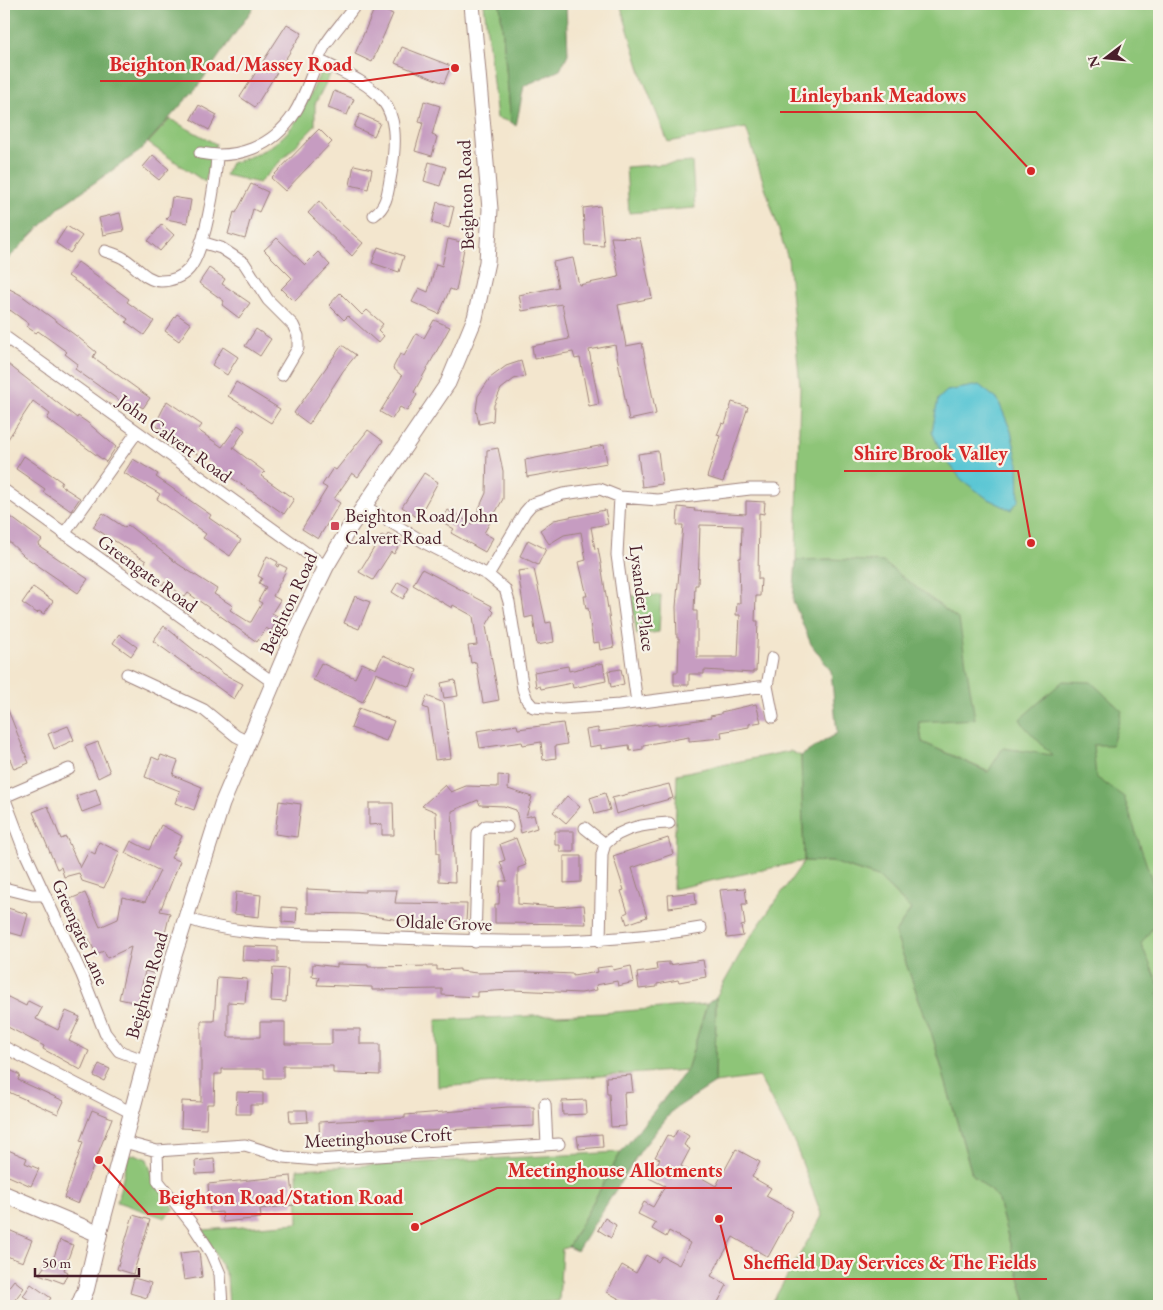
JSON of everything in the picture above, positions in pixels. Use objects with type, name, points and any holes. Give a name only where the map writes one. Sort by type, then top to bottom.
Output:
[{"type":"main road","points":[[4,1194],[99,1234],[86,1289],[79,1306]]},
{"type":"street","points":[[200,153],[217,155],[244,153],[258,147],[283,128],[302,98],[318,60],[331,36],[356,4]]},
{"type":"street","name":"Beighton Road","points":[[99,1234],[186,918],[222,804],[326,567],[364,506],[448,383],[466,344],[483,288],[490,209],[472,4]]},
{"type":"street","points":[[318,60],[359,79],[374,90],[392,116],[396,132],[390,177],[385,204],[374,215]]},
{"type":"street","points":[[105,251],[123,258],[140,273],[160,281],[181,276],[195,260],[201,242],[215,182],[217,155]]},
{"type":"street","points":[[201,242],[221,248],[244,263],[268,300],[293,325],[298,336],[298,348],[282,375]]},
{"type":"street","name":"John Calvert Road","points":[[4,336],[326,567]]},
{"type":"street","points":[[64,534],[137,432]]},
{"type":"street","points":[[488,575],[525,512],[532,504],[563,494],[600,489],[620,497],[658,500],[750,489],[775,489]]},
{"type":"street","name":"Greengate Road","points":[[4,490],[274,683]]},
{"type":"street","name":"Lysander Place","points":[[620,497],[617,555],[637,703]]},
{"type":"street","points":[[364,506],[427,544],[488,575],[505,589],[509,602],[523,689],[527,700],[533,707],[561,709],[637,703],[767,686]]},
{"type":"street","points":[[772,658],[767,686],[773,717]]},
{"type":"street","points":[[128,674],[204,710],[236,736],[248,742]]},
{"type":"street","points":[[4,797],[69,769]]},
{"type":"street","name":"Greengate Lane","points":[[4,797],[24,850],[110,1043],[119,1051],[146,1061]]},
{"type":"street","points":[[600,940],[602,854],[605,844],[628,830],[646,824],[668,823]]},
{"type":"street","points":[[475,942],[478,833],[486,826],[508,826]]},
{"type":"street","points":[[585,828],[605,844]]},
{"type":"street","points":[[4,888],[32,896],[45,895]]},
{"type":"street","name":"Oldale Grove","points":[[186,918],[237,930],[475,942],[600,940],[647,937],[701,928]]},
{"type":"street","points":[[4,1047],[132,1112]]},
{"type":"street","points":[[545,1104],[547,1145]]},
{"type":"street","name":"Meetinghouse Croft","points":[[124,1142],[157,1151],[244,1146],[284,1156],[317,1160],[559,1144]]},
{"type":"street","points":[[157,1151],[158,1181],[192,1224],[210,1252],[220,1274],[222,1306]]},
{"type":"green space","points":[[4,4],[256,4],[198,86],[140,151],[61,206],[5,262]]},
{"type":"green space","points":[[484,4],[500,4],[511,122],[497,118]]},
{"type":"green space","points":[[500,4],[566,4],[568,54],[560,70],[524,86],[516,126],[511,122]]},
{"type":"green space","points":[[620,4],[1159,4],[1159,1037],[1003,748],[989,772],[922,742],[919,722],[833,559],[796,560],[800,386],[788,259],[746,128],[668,142],[643,79]]},
{"type":"green space","points":[[320,73],[330,75],[315,104],[315,126],[259,183],[225,175],[231,163],[266,149],[288,131],[297,120]]},
{"type":"green space","points":[[170,119],[216,144],[205,182],[148,143]]},
{"type":"green space","points":[[692,162],[695,208],[629,213],[626,167]]},
{"type":"green space","points":[[833,559],[883,562],[959,620],[975,719],[919,722],[922,742],[988,772],[1003,748],[1052,755],[1025,727],[1020,719],[1063,681],[1091,682],[1122,711],[1112,745],[1093,745],[1096,777],[1124,797],[1159,902],[1159,919],[1141,944],[1159,985],[1159,1306],[1027,1306],[997,1197],[972,1174],[933,1038],[895,933],[911,909],[878,877],[832,862],[804,861],[801,756],[837,733],[831,671],[811,644],[793,601],[796,560]]},
{"type":"green space","points":[[661,595],[659,632],[637,635],[631,596]]},
{"type":"green space","points":[[790,751],[801,756],[804,861],[673,889],[677,774]]},
{"type":"green space","points":[[804,861],[832,862],[878,877],[911,909],[895,933],[933,1038],[972,1174],[997,1197],[1027,1306],[770,1306],[822,1216],[795,1144],[759,1077],[715,1083],[716,997],[747,942]]},
{"type":"green space","points":[[716,997],[715,1083],[673,1110],[641,1150],[577,1251],[568,1247],[621,1152],[687,1070],[707,1004]]},
{"type":"green space","points":[[707,1004],[687,1070],[438,1087],[436,1020],[603,1013]]},
{"type":"green space","points":[[621,1152],[568,1247],[562,1249],[559,1301],[505,1306],[229,1306],[227,1276],[203,1230],[298,1223],[297,1169]]},
{"type":"green space","points":[[135,1154],[147,1159],[156,1185],[174,1208],[165,1218],[117,1202],[128,1156]]},
{"type":"water","points":[[979,385],[998,400],[1011,431],[1018,463],[1019,500],[1011,510],[988,499],[962,480],[943,456],[932,432],[938,399],[947,391]]},
{"type":"building","points":[[375,7],[393,14],[372,62],[355,54]]},
{"type":"building","points":[[287,24],[302,33],[255,107],[240,97]]},
{"type":"building","points":[[402,47],[451,66],[444,83],[395,63]]},
{"type":"building","points":[[334,91],[354,99],[347,115],[328,108]]},
{"type":"building","points":[[424,101],[440,106],[432,135],[437,137],[432,156],[415,151],[423,123],[419,122]]},
{"type":"building","points":[[199,105],[217,115],[209,130],[191,119]]},
{"type":"building","points":[[360,114],[380,123],[374,136],[354,127]]},
{"type":"building","points":[[319,129],[332,142],[285,191],[271,178]]},
{"type":"building","points":[[153,155],[169,169],[159,180],[143,167]]},
{"type":"building","points":[[429,162],[446,167],[440,186],[424,181]]},
{"type":"building","points":[[354,165],[372,169],[368,189],[350,185]]},
{"type":"building","points":[[251,184],[268,192],[259,212],[253,209],[245,239],[228,234],[234,212],[236,213]]},
{"type":"building","points":[[172,197],[191,200],[187,223],[166,219],[169,216]]},
{"type":"building","points":[[319,201],[333,217],[363,243],[352,256],[308,213]]},
{"type":"building","points":[[437,202],[454,207],[449,228],[432,223]]},
{"type":"building","points":[[600,206],[604,246],[585,245],[583,208]]},
{"type":"building","points":[[120,213],[124,231],[103,235],[99,218]]},
{"type":"building","points":[[162,224],[174,235],[160,251],[148,241]]},
{"type":"building","points":[[67,226],[82,236],[70,253],[56,243]]},
{"type":"building","points":[[611,237],[640,238],[652,298],[618,305],[626,346],[642,343],[656,414],[629,420],[615,345],[589,350],[599,404],[589,406],[580,358],[575,359],[573,352],[534,359],[532,346],[569,339],[562,304],[522,311],[519,295],[558,287],[553,262],[573,258],[579,285],[619,277]]},
{"type":"building","points":[[277,238],[305,265],[318,252],[330,265],[294,302],[281,289],[292,278],[264,250]]},
{"type":"building","points":[[448,239],[465,243],[456,291],[450,289],[439,314],[412,302],[419,288],[428,292],[436,264],[442,266]]},
{"type":"building","points":[[378,247],[404,256],[399,272],[372,263]]},
{"type":"building","points":[[78,262],[129,299],[127,302],[154,321],[144,335],[126,322],[128,319],[68,276]]},
{"type":"building","points":[[209,268],[225,279],[222,284],[250,303],[239,318],[222,305],[224,301],[199,283]]},
{"type":"building","points":[[4,286],[21,295],[79,338],[96,352],[93,357],[150,398],[143,408],[138,405],[134,411],[75,369],[78,364],[65,354],[67,352],[38,331],[36,333],[27,327],[29,324],[10,310],[4,319]]},
{"type":"building","points":[[340,293],[362,315],[367,310],[383,324],[378,330],[384,336],[378,343],[348,316],[344,320],[329,305]]},
{"type":"building","points":[[177,314],[191,324],[179,341],[165,331]]},
{"type":"building","points":[[434,320],[450,327],[414,392],[417,395],[407,411],[400,407],[392,419],[380,412],[402,376],[393,368],[400,354],[404,356],[416,334],[424,338]]},
{"type":"building","points":[[256,329],[271,339],[260,356],[245,346]]},
{"type":"building","points":[[342,345],[356,355],[343,371],[309,424],[294,413]]},
{"type":"building","points":[[223,347],[238,357],[227,375],[212,365]]},
{"type":"building","points":[[4,361],[77,418],[78,416],[88,423],[116,447],[106,462],[47,419],[50,414],[33,401],[4,445]]},
{"type":"building","points":[[521,361],[525,376],[514,379],[501,389],[494,405],[493,421],[479,424],[476,410],[478,396],[490,378],[506,366]]},
{"type":"building","points":[[236,382],[280,409],[271,423],[228,396]]},
{"type":"building","points":[[167,401],[202,425],[198,430],[222,447],[238,425],[245,430],[233,448],[265,472],[261,476],[294,499],[284,514],[155,425]]},
{"type":"building","points":[[732,402],[748,407],[723,482],[707,477],[720,436],[717,435],[722,423],[725,424]]},
{"type":"building","points":[[368,430],[383,441],[358,477],[352,473],[334,499],[340,503],[318,539],[302,529],[327,488],[322,485],[333,468],[336,470]]},
{"type":"building","points":[[604,445],[607,463],[527,477],[525,460]]},
{"type":"building","points":[[498,448],[503,471],[503,499],[484,533],[493,538],[485,552],[451,533],[454,529],[441,521],[448,510],[472,524],[486,493],[487,450]]},
{"type":"building","points":[[658,451],[662,484],[642,487],[638,454]]},
{"type":"building","points":[[24,456],[62,482],[60,485],[80,498],[71,511],[43,492],[45,489],[16,469]]},
{"type":"building","points":[[133,459],[158,474],[156,477],[211,515],[209,518],[241,540],[230,556],[203,538],[206,534],[157,499],[160,494],[124,473]]},
{"type":"building","points":[[424,473],[438,482],[418,518],[402,507]]},
{"type":"building","points":[[746,501],[765,502],[764,514],[759,513],[758,579],[761,579],[760,596],[756,596],[755,621],[758,621],[756,671],[753,671],[753,673],[704,670],[704,674],[689,674],[689,685],[674,685],[674,672],[678,672],[679,638],[677,638],[676,607],[683,525],[677,525],[678,507],[695,509],[694,511],[746,514]],"holes":[[[700,525],[742,526],[741,558],[739,558],[740,603],[737,603],[736,615],[740,615],[738,657],[697,657],[697,611],[694,611],[695,585],[698,585]]]},
{"type":"building","points":[[605,510],[608,524],[591,527],[595,549],[598,548],[614,647],[600,650],[599,642],[593,643],[588,608],[586,609],[584,596],[587,596],[579,562],[586,560],[581,532],[564,535],[549,544],[540,530],[554,520]]},
{"type":"building","points":[[4,512],[42,540],[38,545],[88,579],[78,593],[24,556],[4,537]]},
{"type":"building","points":[[103,513],[125,528],[128,525],[178,564],[217,589],[214,594],[233,606],[230,610],[249,622],[251,622],[262,603],[258,601],[266,587],[259,583],[262,578],[258,576],[267,556],[278,562],[276,566],[278,567],[279,564],[287,568],[273,596],[280,600],[272,613],[279,617],[271,631],[266,628],[257,642],[188,593],[185,597],[164,582],[163,585],[141,569],[146,561],[93,527]]},
{"type":"building","points":[[388,534],[401,542],[394,554],[391,552],[373,580],[359,572],[382,535],[386,538]]},
{"type":"building","points":[[528,540],[546,549],[538,565],[520,556]]},
{"type":"building","points":[[422,569],[492,606],[491,609],[494,612],[486,626],[499,700],[483,703],[476,662],[471,663],[468,646],[477,645],[473,616],[453,605],[452,608],[413,585]]},
{"type":"building","points":[[534,569],[546,623],[551,622],[554,642],[537,645],[533,616],[525,618],[518,571]]},
{"type":"building","points":[[398,582],[409,588],[403,599],[392,592]]},
{"type":"building","points":[[33,587],[53,601],[44,614],[39,611],[37,613],[22,603]]},
{"type":"building","points":[[355,596],[370,602],[359,629],[344,623]]},
{"type":"building","points":[[164,626],[224,674],[243,684],[234,699],[153,641]]},
{"type":"building","points":[[119,634],[137,647],[131,656],[113,643]]},
{"type":"building","points":[[383,655],[417,670],[410,687],[376,673],[363,702],[313,680],[321,663],[355,678],[362,663],[376,669]]},
{"type":"building","points":[[603,663],[606,681],[573,688],[572,683],[541,689],[540,686],[536,687],[534,672],[568,666],[569,671]]},
{"type":"building","points":[[621,669],[624,684],[611,687],[608,671]]},
{"type":"building","points":[[455,680],[458,696],[444,698],[441,683]]},
{"type":"building","points":[[427,696],[444,703],[451,758],[435,760],[428,709],[423,707]]},
{"type":"building","points":[[4,700],[29,763],[14,769],[4,744]]},
{"type":"building","points":[[756,704],[761,722],[749,724],[749,727],[721,732],[722,738],[689,741],[689,737],[643,745],[643,749],[630,751],[629,745],[601,749],[601,745],[589,747],[586,730],[598,728],[598,732],[711,718],[710,716],[721,714],[721,712]]},
{"type":"building","points":[[359,708],[394,721],[386,741],[351,728]]},
{"type":"building","points":[[563,723],[567,744],[555,746],[556,758],[543,760],[541,742],[523,745],[522,742],[480,748],[477,731],[517,725],[518,729]]},
{"type":"building","points":[[68,726],[74,740],[54,749],[48,734]]},
{"type":"building","points":[[98,742],[110,772],[98,778],[85,747]]},
{"type":"building","points":[[161,755],[178,761],[173,775],[202,787],[194,810],[175,803],[180,791],[145,777],[152,757],[159,760]]},
{"type":"building","points":[[498,775],[509,776],[508,789],[532,797],[526,817],[534,815],[537,828],[521,833],[516,810],[504,806],[480,805],[478,800],[452,811],[455,882],[439,881],[436,812],[422,806],[445,785],[451,792],[466,786],[498,787]]},
{"type":"building","points":[[669,784],[673,798],[616,814],[612,798]]},
{"type":"building","points":[[96,789],[101,805],[82,812],[76,796]]},
{"type":"building","points":[[605,793],[610,810],[595,814],[590,798]]},
{"type":"building","points":[[567,796],[580,807],[566,823],[553,812]]},
{"type":"building","points":[[279,801],[301,804],[297,837],[275,834]]},
{"type":"building","points":[[369,803],[393,803],[394,835],[382,835],[382,824],[369,825]]},
{"type":"building","points":[[48,806],[61,839],[66,837],[80,868],[89,851],[95,854],[99,842],[120,852],[104,888],[82,881],[79,873],[64,877],[61,867],[57,869],[33,812]]},
{"type":"building","points":[[161,825],[182,836],[171,858],[180,861],[160,911],[170,913],[155,974],[145,971],[138,1003],[119,999],[131,947],[107,958],[104,951],[96,954],[70,899],[85,893],[100,927],[118,919],[122,897],[145,902],[160,871],[125,853],[131,841],[149,850]]},
{"type":"building","points":[[555,831],[574,831],[574,852],[560,852],[560,845],[555,845]]},
{"type":"building","points":[[516,838],[526,865],[518,868],[518,904],[557,907],[584,905],[586,924],[495,923],[495,904],[499,904],[500,881],[507,881],[500,862],[505,860],[500,844]]},
{"type":"building","points":[[668,838],[673,854],[632,868],[647,917],[627,924],[624,914],[628,912],[621,891],[624,890],[613,856]]},
{"type":"building","points":[[564,856],[581,856],[581,882],[564,883]]},
{"type":"building","points":[[745,888],[747,904],[742,904],[745,925],[741,926],[743,936],[727,938],[720,890]]},
{"type":"building","points":[[307,889],[365,892],[365,890],[397,890],[395,903],[467,904],[466,922],[400,920],[358,914],[307,913]]},
{"type":"building","points":[[236,892],[261,895],[259,917],[234,914]]},
{"type":"building","points":[[695,892],[696,904],[669,908],[668,895]]},
{"type":"building","points":[[4,907],[28,914],[22,936],[4,931]]},
{"type":"building","points":[[282,907],[297,908],[296,923],[282,922]]},
{"type":"building","points":[[243,946],[278,947],[278,962],[242,960]]},
{"type":"building","points":[[703,960],[706,977],[679,982],[678,980],[657,984],[657,987],[639,989],[637,973],[657,970],[656,963],[669,962],[669,965]]},
{"type":"building","points":[[313,964],[337,967],[337,964],[368,965],[368,967],[437,966],[437,970],[460,969],[460,971],[477,973],[529,972],[573,974],[573,976],[598,972],[597,968],[612,966],[613,970],[631,966],[634,982],[618,986],[617,981],[596,985],[597,990],[581,993],[512,990],[477,992],[477,997],[442,995],[442,989],[372,990],[372,987],[317,985],[319,977],[312,976]]},
{"type":"building","points":[[273,968],[288,969],[286,1002],[271,1001]]},
{"type":"building","points":[[217,977],[247,979],[245,1003],[228,1002],[228,1037],[260,1037],[260,1022],[285,1022],[285,1044],[332,1044],[332,1029],[360,1029],[360,1044],[380,1044],[380,1075],[333,1073],[333,1066],[283,1066],[283,1078],[264,1078],[264,1069],[222,1069],[222,1074],[215,1074],[214,1104],[207,1104],[206,1129],[181,1128],[182,1101],[201,1102],[201,1021],[214,1021]]},
{"type":"building","points":[[4,995],[26,1006],[28,1001],[42,1008],[36,1019],[58,1030],[66,1011],[80,1017],[69,1041],[89,1051],[81,1070],[43,1049],[44,1046],[4,1025]]},
{"type":"building","points":[[99,1064],[110,1069],[104,1081],[94,1076]]},
{"type":"building","points":[[4,1067],[20,1075],[18,1080],[64,1101],[58,1114],[4,1090]]},
{"type":"building","points":[[631,1075],[633,1092],[624,1093],[626,1126],[611,1127],[606,1077]]},
{"type":"building","points":[[237,1092],[263,1093],[263,1105],[250,1105],[250,1114],[236,1114]]},
{"type":"building","points":[[586,1100],[587,1114],[563,1115],[562,1101]]},
{"type":"building","points":[[508,1107],[534,1107],[534,1126],[401,1132],[401,1136],[320,1142],[319,1122],[405,1118],[405,1115]]},
{"type":"building","points":[[92,1110],[112,1118],[78,1204],[64,1198],[83,1142],[80,1141]]},
{"type":"building","points":[[289,1110],[307,1110],[308,1122],[290,1123]]},
{"type":"building","points":[[678,1129],[689,1136],[684,1145],[690,1149],[681,1166],[716,1186],[736,1149],[760,1162],[752,1177],[771,1188],[766,1196],[793,1211],[768,1257],[733,1237],[711,1276],[727,1285],[716,1306],[632,1306],[607,1292],[622,1265],[636,1273],[646,1255],[658,1262],[662,1256],[679,1265],[690,1243],[669,1231],[666,1237],[652,1229],[656,1223],[638,1214],[644,1202],[653,1207],[665,1186],[649,1178],[660,1159],[655,1157],[667,1135],[673,1138]]},
{"type":"building","points":[[602,1134],[603,1147],[579,1149],[577,1136]]},
{"type":"building","points":[[8,1150],[27,1158],[25,1163],[39,1169],[31,1186],[4,1174],[4,1158]]},
{"type":"building","points":[[214,1159],[215,1173],[196,1174],[195,1161]]},
{"type":"building","points":[[291,1176],[294,1205],[260,1209],[261,1218],[223,1222],[222,1212],[210,1213],[208,1184]]},
{"type":"building","points":[[133,1215],[150,1220],[133,1274],[117,1269]]},
{"type":"building","points":[[605,1218],[616,1225],[611,1238],[598,1230]]},
{"type":"building","points":[[4,1228],[32,1240],[23,1262],[4,1255]]},
{"type":"building","points":[[60,1240],[73,1245],[64,1270],[68,1272],[63,1283],[39,1274],[47,1263],[51,1265]]},
{"type":"building","points":[[199,1251],[202,1277],[184,1280],[180,1253]]},
{"type":"building","points":[[134,1278],[151,1283],[147,1298],[130,1293]]},
{"type":"building","points":[[14,1280],[24,1288],[10,1306],[4,1306],[4,1293]]},
{"type":"building","points":[[31,1284],[51,1298],[45,1306],[38,1306],[23,1296]]},
{"type":"place","name":"Beighton Road/Massey Road","points":[[455,68]]},
{"type":"place","name":"Linleybank Meadows","points":[[1031,171]]},
{"type":"place","name":"Beighton Road/John Calvert Road","points":[[335,526]]},
{"type":"place","name":"Shire Brook Valley","points":[[1031,543]]},
{"type":"place","name":"Beighton Road/Station Road","points":[[99,1160]]},
{"type":"place","name":"Sheffield Day Services & The Fields","points":[[719,1219]]},
{"type":"place","name":"Meetinghouse Allotments","points":[[415,1227]]}]
